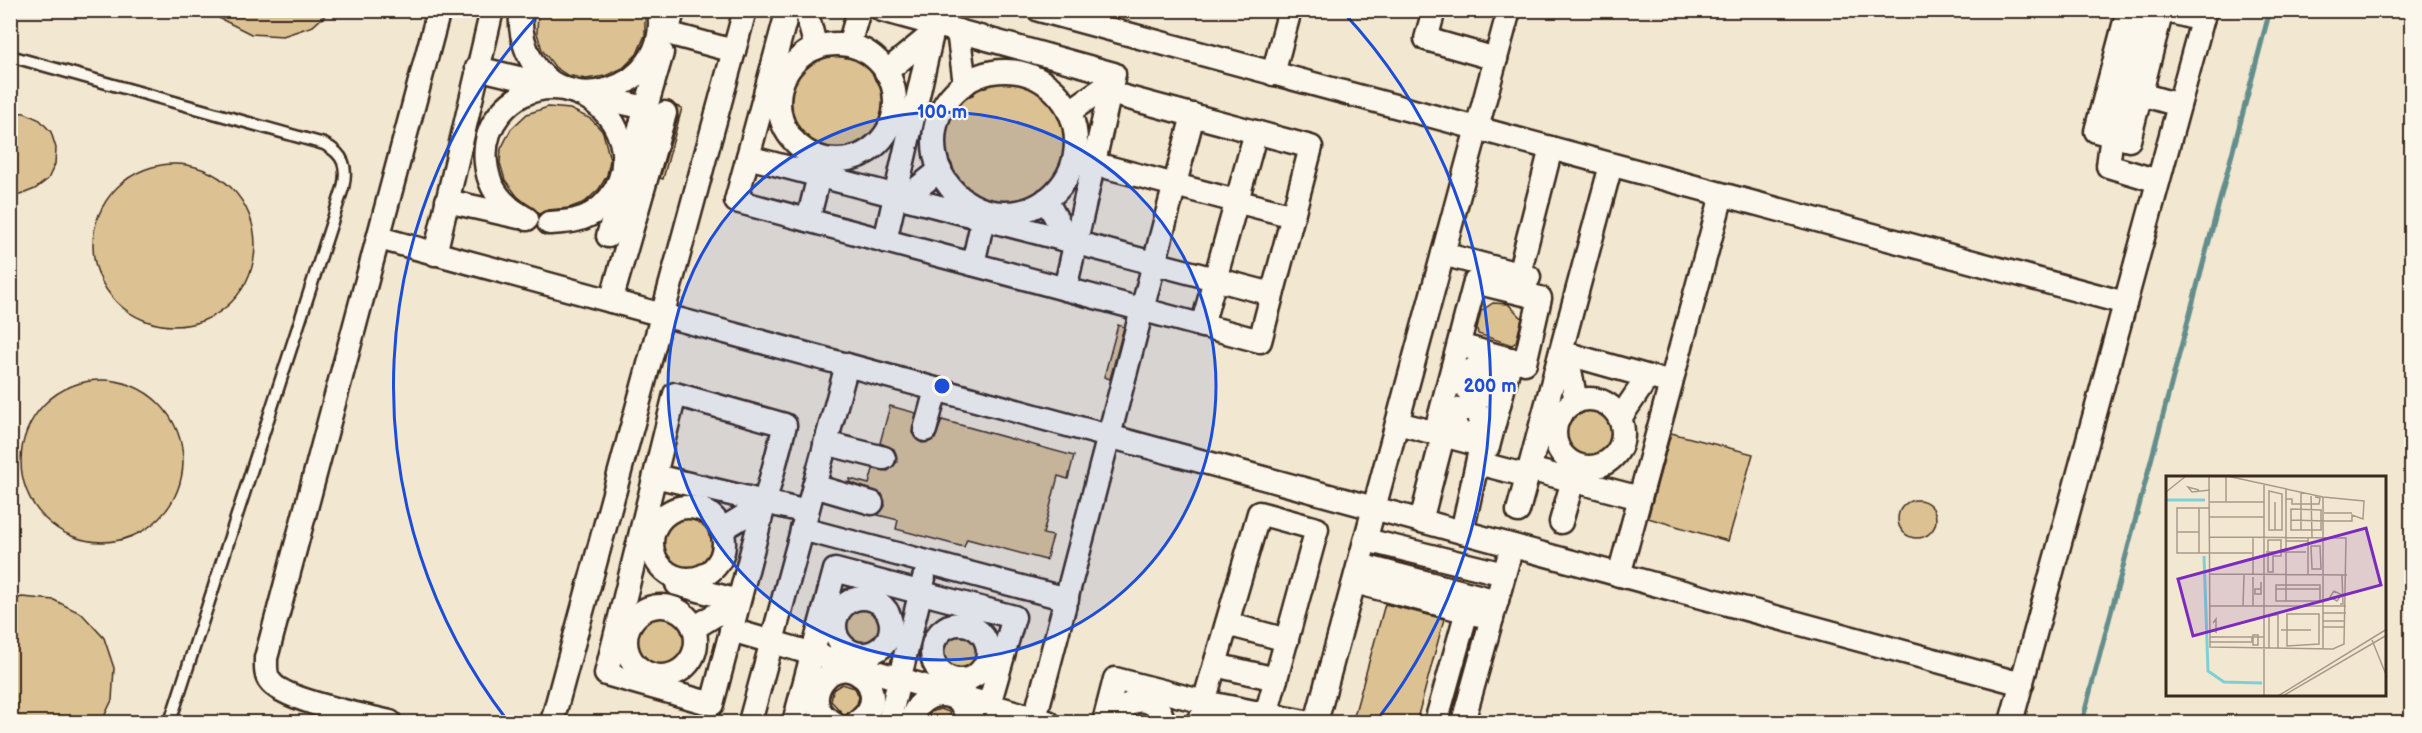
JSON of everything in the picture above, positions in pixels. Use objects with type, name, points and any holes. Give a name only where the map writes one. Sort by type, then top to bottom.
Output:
[{"type":"street","points":[[390,723],[297,697],[278,689],[269,681],[266,670],[269,647],[440,10]]},
{"type":"street","points":[[435,254],[456,203],[461,140],[492,10]]},
{"type":"street","points":[[517,12],[522,38],[531,60],[547,78],[570,90],[592,98],[608,113],[619,133],[623,155],[620,177],[609,197],[593,213],[572,222],[538,221],[508,207],[493,189],[486,167],[486,144],[493,123],[507,105],[526,92],[549,87],[570,90],[591,93],[613,90],[629,81],[648,64],[658,45],[661,23],[659,10]]},
{"type":"street","points":[[611,301],[616,236],[673,10]]},
{"type":"street","points":[[552,723],[745,10]]},
{"type":"street","points":[[790,10],[787,13],[773,88],[754,158],[736,201],[1260,341],[1311,147],[1193,116],[1111,88],[1069,112]]},
{"type":"street","points":[[806,10],[816,48]]},
{"type":"street","points":[[849,45],[859,10]]},
{"type":"street","points":[[882,10],[933,29],[958,31],[1114,74],[1084,160],[1065,289]]},
{"type":"street","points":[[1039,10],[2125,303]]},
{"type":"street","points":[[1273,74],[1290,10]]},
{"type":"street","points":[[1434,10],[1426,39],[1496,59]]},
{"type":"street","points":[[1316,723],[1509,10]]},
{"type":"street","points":[[2011,723],[2203,15],[2145,18]]},
{"type":"street","points":[[2145,18],[2132,57],[2116,121],[2108,166],[2158,181]]},
{"type":"street","points":[[2116,121],[2132,57],[2145,18]]},
{"type":"street","points":[[886,72],[933,29]]},
{"type":"street","points":[[885,241],[903,116],[933,29]]},
{"type":"street","points":[[958,31],[965,84]]},
{"type":"street","points":[[667,33],[734,51]]},
{"type":"street","points":[[773,88],[794,61],[816,48],[827,44],[849,45],[865,51],[880,63],[891,80],[903,116]]},
{"type":"street","points":[[500,74],[527,52]]},
{"type":"street","points":[[1032,77],[1037,53]]},
{"type":"street","points":[[477,68],[648,110]]},
{"type":"street","points":[[1011,71],[1032,77],[1054,90],[1069,112],[1076,128],[1084,160],[1046,200],[1018,212],[996,213],[973,206],[953,191],[940,170],[934,147],[937,123],[947,101],[965,84],[987,74],[1011,71]]},
{"type":"street","points":[[500,74],[507,105]]},
{"type":"street","points":[[616,236],[649,174],[648,110],[629,81]]},
{"type":"street","points":[[773,88],[778,113],[785,130],[796,145],[812,155],[821,167]]},
{"type":"street","points":[[2124,89],[2179,105]]},
{"type":"street","points":[[619,133],[648,110]]},
{"type":"street","points":[[903,116],[937,123]]},
{"type":"street","points":[[821,167],[869,151],[903,116]]},
{"type":"street","points":[[926,562],[922,593],[936,645],[938,670],[949,689],[976,716],[1039,721],[1066,599],[1144,310],[1193,116]]},
{"type":"street","points":[[754,158],[785,130]]},
{"type":"street","points":[[1202,326],[1256,132]]},
{"type":"street","points":[[461,140],[486,144]]},
{"type":"street","points":[[1386,581],[1395,547],[1421,521],[1483,375],[1551,148]]},
{"type":"street","points":[[869,151],[892,195]]},
{"type":"street","points":[[754,158],[821,167],[892,195],[1272,294]]},
{"type":"street","points":[[1084,160],[1293,216]]},
{"type":"street","points":[[1518,511],[1529,469],[1549,421],[1611,165]]},
{"type":"street","points":[[808,220],[821,167]]},
{"type":"street","points":[[892,195],[940,170]]},
{"type":"street","points":[[456,203],[493,189]]},
{"type":"street","points":[[1619,575],[1722,195]]},
{"type":"street","points":[[1046,200],[1072,242]]},
{"type":"street","points":[[456,203],[616,236]]},
{"type":"street","points":[[593,213],[616,236]]},
{"type":"street","points":[[973,264],[983,219]]},
{"type":"street","points":[[379,238],[2022,684]]},
{"type":"street","points":[[1443,254],[1483,375],[1529,469]]},
{"type":"street","points":[[1436,723],[1464,564],[1483,375],[1477,282],[1475,282],[1483,375]]},
{"type":"street","points":[[1564,353],[1671,383]]},
{"type":"street","points":[[1564,353],[1576,402]]},
{"type":"street","points":[[750,723],[846,365]]},
{"type":"street","points":[[1601,401],[1609,366]]},
{"type":"street","points":[[1398,423],[1483,375]]},
{"type":"street","points":[[1620,418],[1641,387]]},
{"type":"street","points":[[925,430],[936,390]]},
{"type":"street","points":[[702,499],[665,515],[657,524],[649,542],[632,572],[622,631],[606,674],[650,680],[712,704],[785,425],[675,394],[655,476],[649,542],[663,570],[677,581],[697,578],[719,561],[724,544],[721,530],[709,514],[702,499]]},
{"type":"street","points":[[1549,421],[1576,402],[1593,399],[1613,408],[1620,418],[1623,440],[1619,451],[1602,466],[1574,473]]},
{"type":"street","points":[[1549,421],[1559,451],[1569,462],[1574,473],[1561,522]]},
{"type":"street","points":[[825,443],[884,458]]},
{"type":"street","points":[[1529,469],[1559,451]]},
{"type":"street","points":[[1602,466],[1609,490]]},
{"type":"street","points":[[1529,469],[1574,473],[1609,490],[1640,498]]},
{"type":"street","points":[[655,476],[702,499],[764,504],[926,562],[1066,599]]},
{"type":"street","points":[[655,476],[665,515]]},
{"type":"street","points":[[814,486],[872,503]]},
{"type":"street","points":[[721,530],[764,504]]},
{"type":"street","points":[[1198,705],[1215,665],[1259,513],[1317,529],[1276,679],[1256,719]]},
{"type":"street","points":[[1421,521],[1431,556],[1422,590]]},
{"type":"street","points":[[1366,540],[1504,574]]},
{"type":"street","points":[[1463,723],[1512,546]]},
{"type":"street","points":[[719,561],[749,562]]},
{"type":"street","points":[[719,561],[738,601]]},
{"type":"street","points":[[840,571],[835,570],[855,635],[898,678]]},
{"type":"street","points":[[840,571],[855,635],[857,673],[867,683],[885,717]]},
{"type":"street","points":[[840,571],[855,635],[898,678]]},
{"type":"street","points":[[632,572],[677,581],[738,601]]},
{"type":"street","points":[[632,572],[645,610]]},
{"type":"street","points":[[1357,573],[1422,590],[1458,603],[1494,609]]},
{"type":"street","points":[[670,607],[677,581]]},
{"type":"street","points":[[922,593],[974,622],[988,648],[987,667],[976,716]]},
{"type":"street","points":[[794,723],[816,708],[855,635],[922,593]]},
{"type":"street","points":[[855,635],[922,593]]},
{"type":"street","points":[[855,635],[922,593]]},
{"type":"street","points":[[650,680],[668,676],[738,601]]},
{"type":"street","points":[[622,631],[645,610],[663,606],[684,614],[705,702]]},
{"type":"street","points":[[974,622],[1009,615]]},
{"type":"street","points":[[1009,615],[1014,617],[987,667],[949,689],[885,717],[898,678],[936,645],[953,624],[1009,615]]},
{"type":"street","points":[[1227,624],[1287,640]]},
{"type":"street","points":[[731,630],[772,641],[855,635],[936,645]]},
{"type":"street","points":[[622,631],[632,661],[650,680]]},
{"type":"street","points":[[691,649],[724,658]]},
{"type":"street","points":[[611,675],[632,661]]},
{"type":"street","points":[[1215,665],[1276,679]]},
{"type":"street","points":[[885,717],[898,678]]},
{"type":"street","points":[[867,683],[898,678],[949,689]]},
{"type":"street","points":[[1115,680],[1119,680],[1138,713],[1115,680]]},
{"type":"street","points":[[1138,713],[1198,705]]},
{"type":"street","points":[[1138,713],[1198,705],[1256,719],[1305,723]]},
{"type":"lane","points":[[10,56],[324,144],[337,150],[344,161],[346,174],[343,188],[170,723]]},
{"type":"building","points":[[203,10],[331,10],[313,26],[283,36],[251,34]]},
{"type":"building","points":[[538,10],[645,10],[645,35],[637,54],[623,68],[605,76],[586,79],[567,75],[555,67],[542,50],[537,33]]},
{"type":"building","points":[[836,49],[845,58],[859,54],[875,65],[873,74],[875,80],[888,85],[891,104],[888,121],[880,136],[866,148],[849,155],[836,156],[826,147],[812,151],[797,139],[787,123],[783,105],[785,86],[794,70],[806,58],[820,61],[829,50]]},
{"type":"building","points":[[1007,75],[1028,79],[1046,89],[1059,103],[1056,114],[1063,124],[1070,125],[1072,144],[1067,157],[1068,165],[1052,188],[1039,189],[1034,194],[1033,202],[1020,207],[997,208],[975,201],[956,187],[950,178],[953,167],[950,161],[941,157],[939,145],[942,122],[952,101],[958,95],[966,97],[973,95],[978,82]]},
{"type":"building","points":[[676,106],[682,108],[663,179],[660,178],[678,117]]},
{"type":"building","points":[[548,107],[570,109],[591,119],[603,132],[610,160],[607,175],[599,189],[585,202],[539,214],[517,196],[505,180],[500,163],[501,149],[511,129],[527,114]]},
{"type":"building","points":[[10,112],[25,113],[40,120],[51,132],[56,148],[55,164],[48,179],[35,189],[20,195],[10,194]]},
{"type":"building","points":[[174,164],[205,170],[231,188],[249,214],[255,245],[249,276],[231,302],[205,320],[174,326],[143,320],[117,302],[99,276],[93,245],[99,214],[117,188],[143,170]]},
{"type":"building","points":[[1493,303],[1508,304],[1522,318],[1516,342],[1512,345],[1478,334],[1481,311]]},
{"type":"building","points":[[1118,325],[1124,327],[1110,379],[1104,377]]},
{"type":"building","points":[[1479,371],[1488,376],[1490,383],[1485,392],[1476,396],[1469,387],[1468,379],[1472,373]]},
{"type":"building","points":[[102,380],[133,386],[159,404],[177,430],[183,461],[177,492],[159,518],[133,536],[102,542],[71,536],[45,518],[27,492],[21,461],[27,430],[45,404],[71,386]]},
{"type":"building","points":[[1590,400],[1610,409],[1608,423],[1621,433],[1614,452],[1596,464],[1590,464],[1587,457],[1580,453],[1568,456],[1559,445],[1556,434],[1566,410],[1579,415],[1585,412]]},
{"type":"building","points":[[890,406],[916,413],[912,433],[922,443],[935,439],[942,420],[1074,456],[1068,479],[1058,476],[1043,534],[1053,536],[1046,560],[967,539],[964,547],[896,529],[898,520],[878,515],[885,506],[882,494],[849,482],[850,479],[869,484],[873,469],[888,471],[897,462],[894,449],[880,443]]},
{"type":"building","points":[[1671,433],[1753,454],[1728,541],[1648,518]]},
{"type":"building","points":[[1917,500],[1930,506],[1936,519],[1930,532],[1917,538],[1904,532],[1898,519],[1904,506]]},
{"type":"building","points":[[689,511],[699,513],[711,522],[708,530],[709,536],[721,545],[714,564],[696,575],[672,572],[658,556],[656,545],[662,524],[669,517]]},
{"type":"building","points":[[22,597],[54,600],[82,614],[104,638],[114,668],[112,700],[101,723],[10,723],[10,601]]},
{"type":"building","points":[[864,600],[874,602],[882,608],[888,616],[890,626],[888,636],[882,644],[874,650],[864,652],[854,650],[846,644],[840,636],[838,626],[840,616],[846,608],[854,602]]},
{"type":"building","points":[[1385,604],[1444,619],[1416,723],[1380,723],[1354,716]]},
{"type":"building","points":[[665,609],[684,619],[681,628],[682,635],[694,641],[687,661],[680,668],[660,674],[641,667],[630,651],[629,641],[635,622],[644,614]]},
{"type":"building","points":[[960,625],[970,627],[978,633],[984,641],[986,651],[984,661],[978,669],[970,675],[960,677],[950,675],[942,669],[936,661],[934,651],[936,641],[942,633],[950,627]]},
{"type":"building","points":[[842,684],[855,688],[859,697],[857,704],[845,716],[831,701],[833,690]]},
{"type":"building","points":[[941,709],[949,712],[953,723],[925,723],[931,712]]},
{"type":"waterway","points":[[2082,722],[2270,10]]}]
